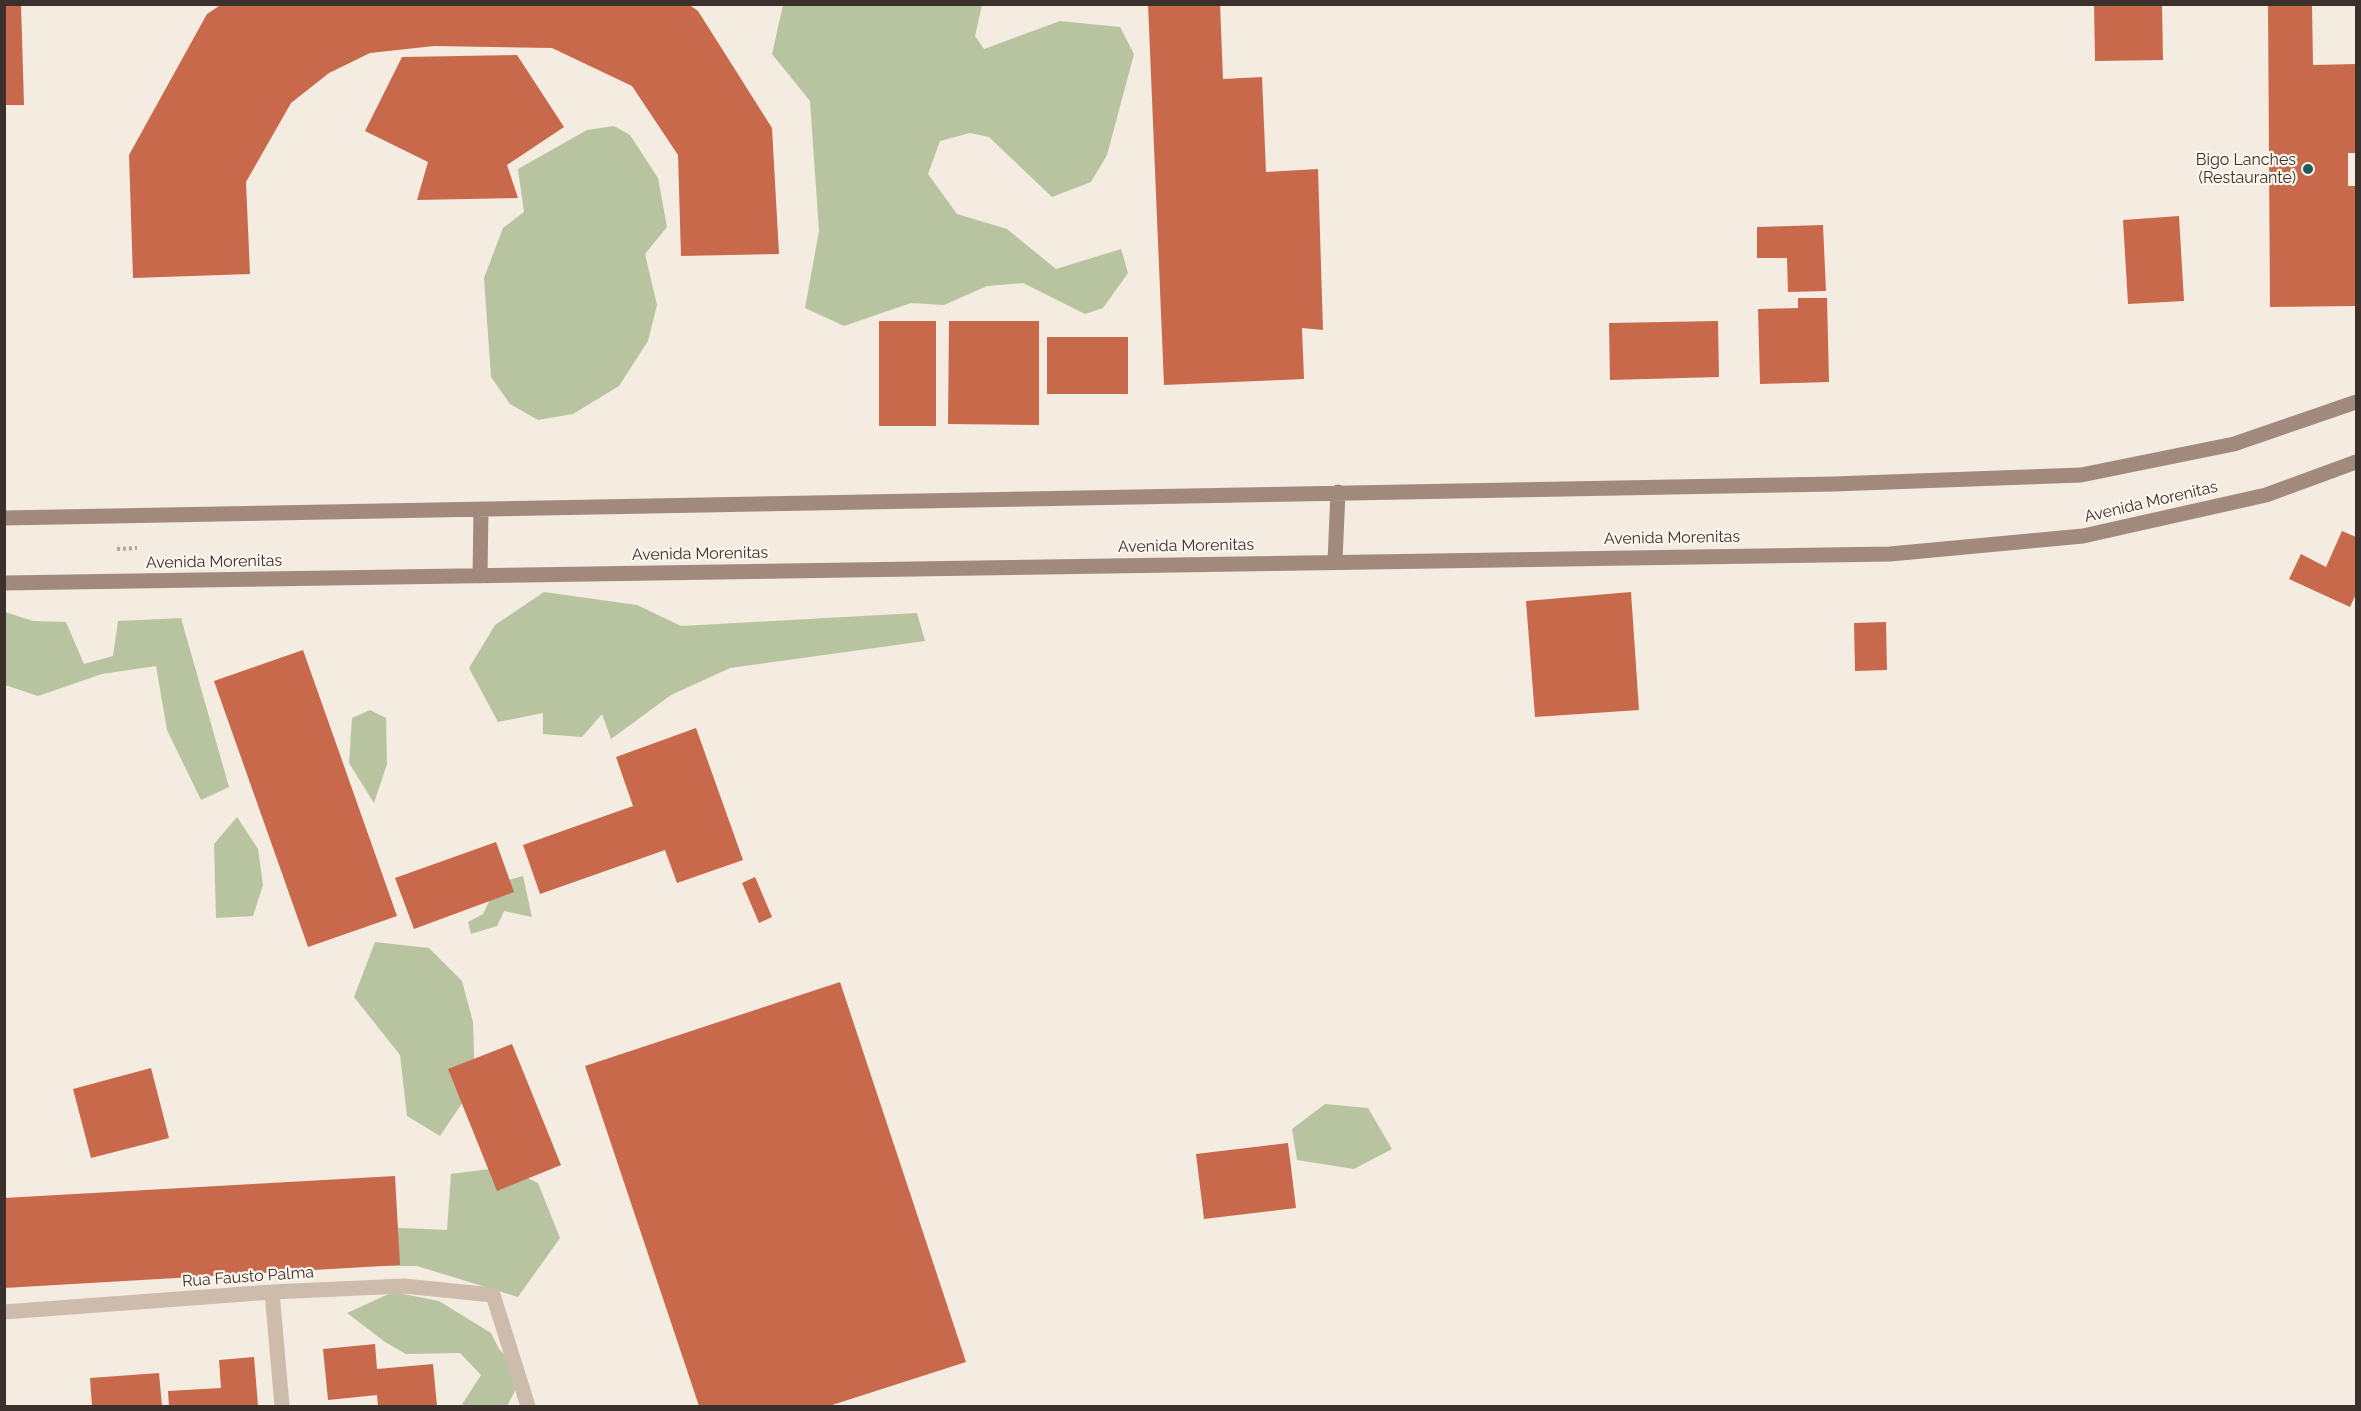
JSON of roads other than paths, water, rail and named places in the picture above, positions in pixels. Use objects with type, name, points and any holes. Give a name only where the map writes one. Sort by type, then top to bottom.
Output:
[{"type":"main road","points":[[4,518],[1834,484],[2081,475],[2234,444],[2356,402]]},
{"type":"main road","name":"Avenida Morenitas","points":[[4,583],[1890,554],[2083,536],[2266,495],[2356,462]]},
{"type":"main road","points":[[1335,561],[1338,492]]},
{"type":"main road","points":[[480,576],[482,509]]},
{"type":"street","name":"Rua Fausto Palma","points":[[4,1312],[272,1292],[404,1286],[493,1295],[528,1407]]},
{"type":"street","points":[[272,1292],[282,1407]]},
{"type":"place","name":"Bigo Lanches (Restaurante)","points":[[2308,169]]}]
